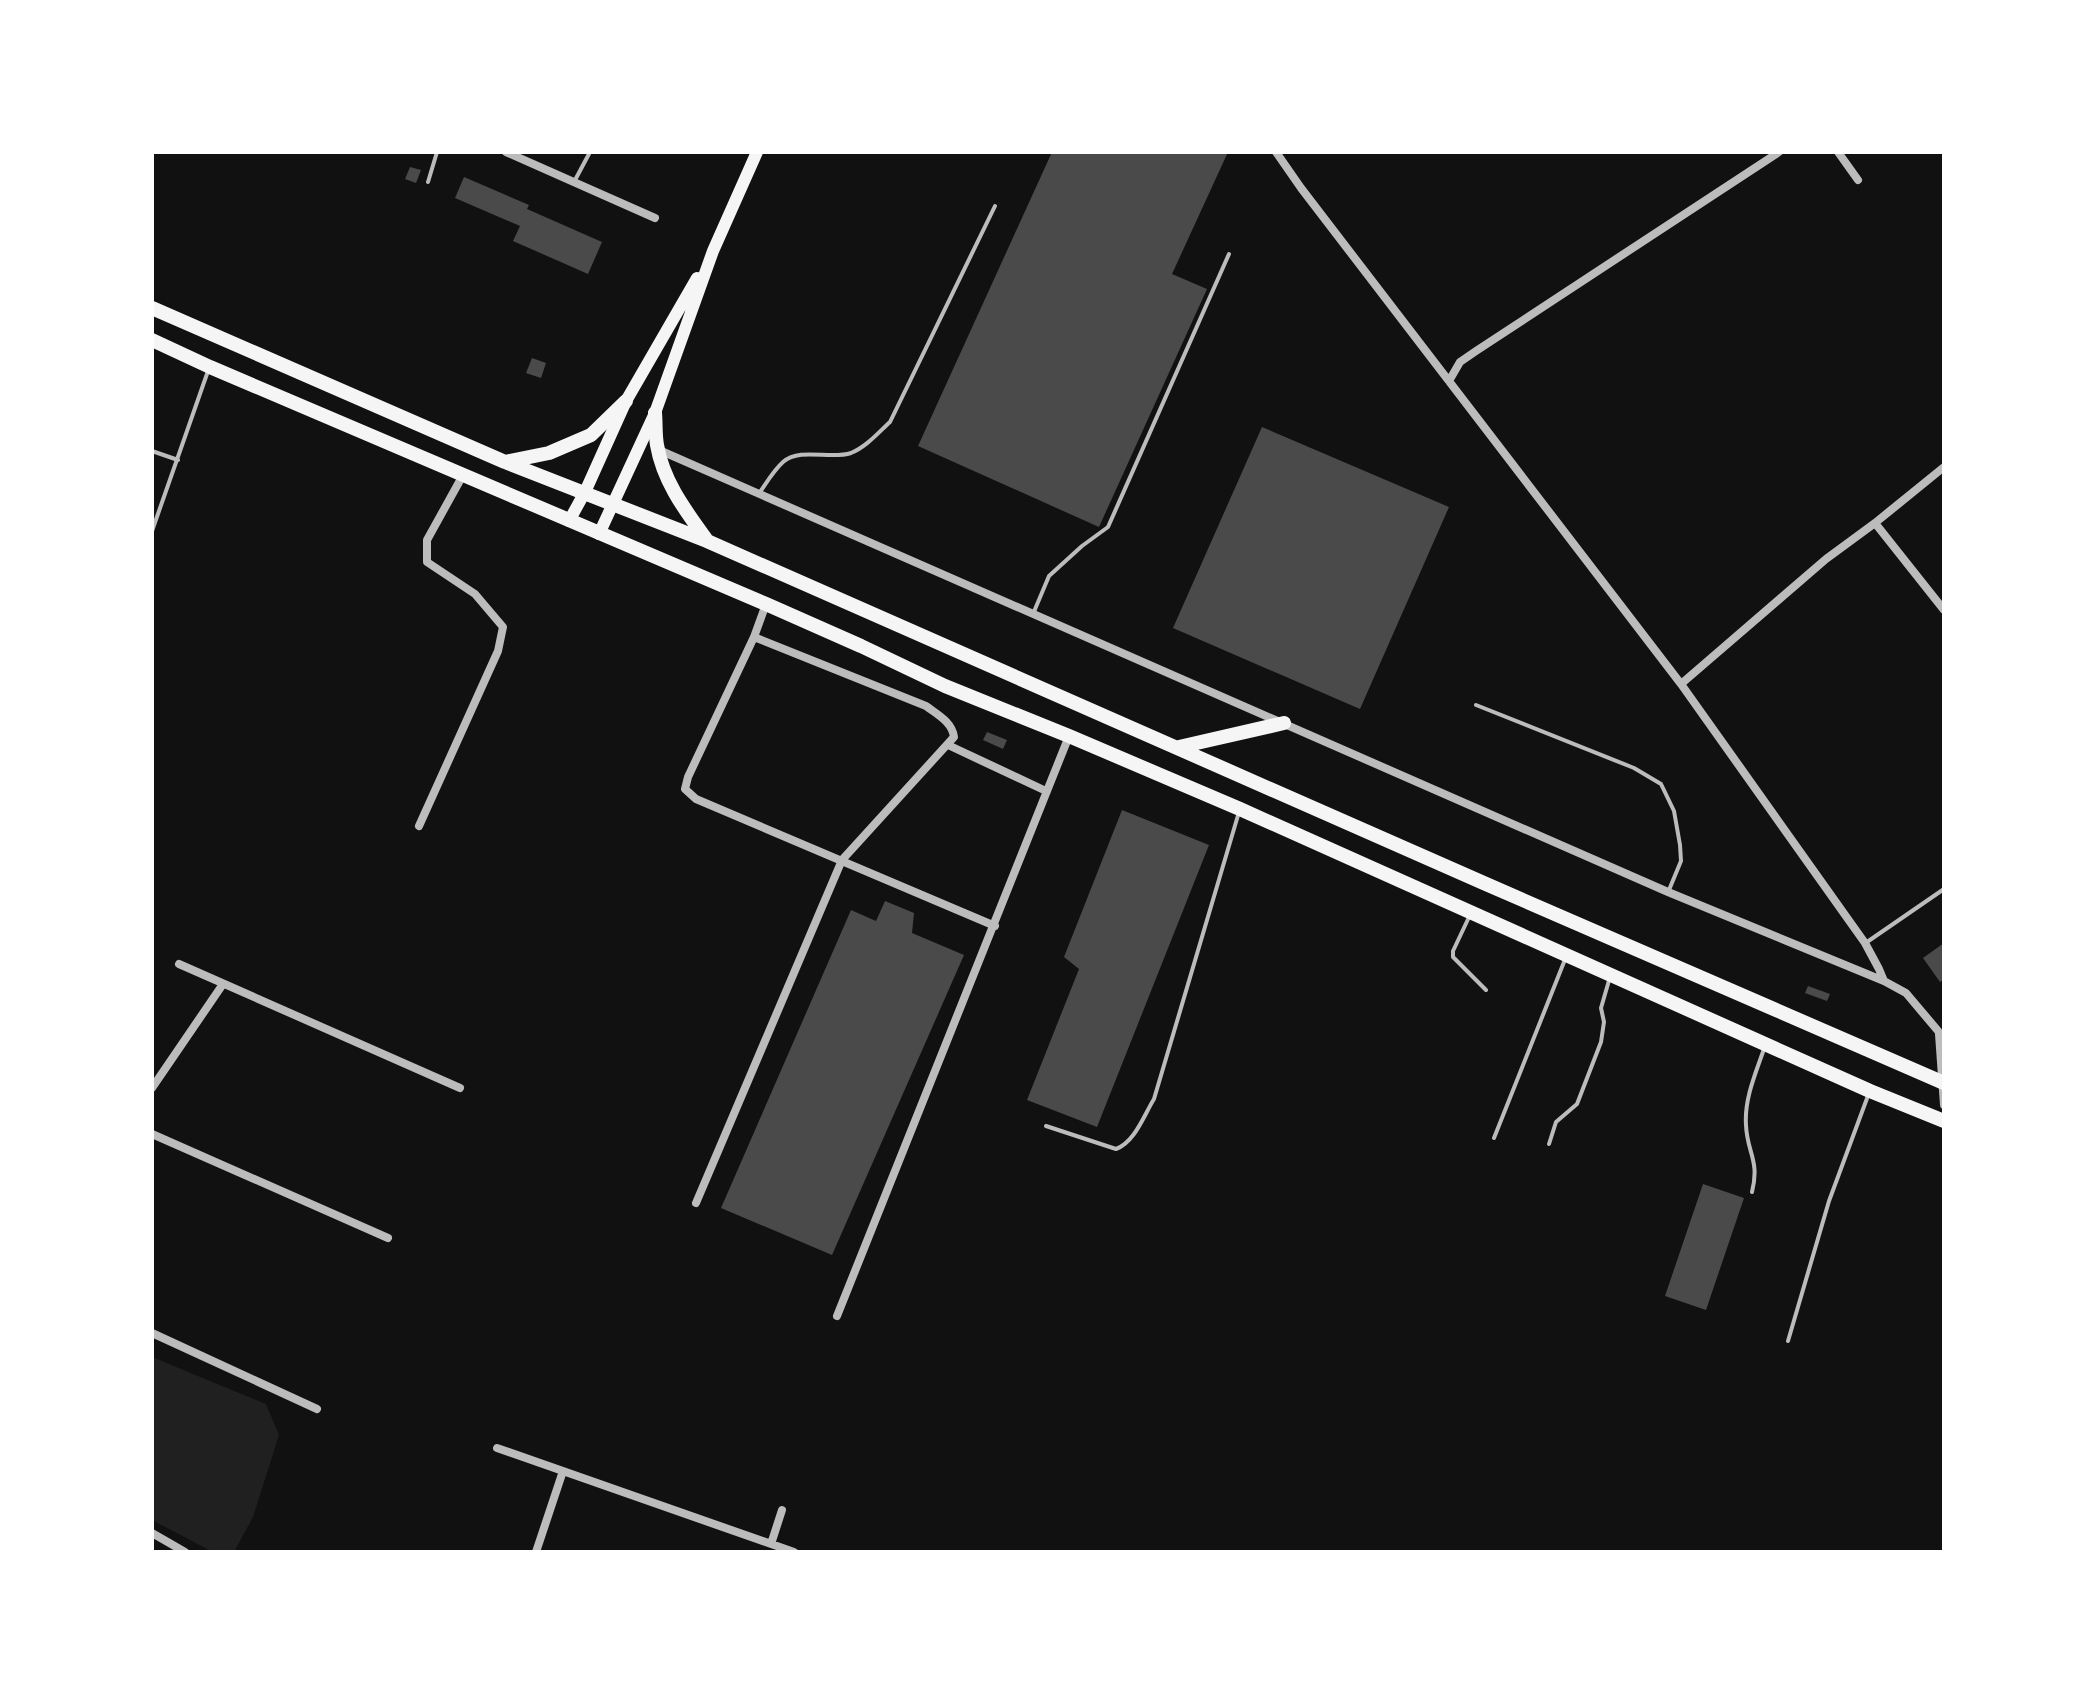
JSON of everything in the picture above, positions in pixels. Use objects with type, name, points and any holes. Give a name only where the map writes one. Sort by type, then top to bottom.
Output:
[{"type":"main road","points":[[599,534],[655,413],[713,251],[757,152]]},
{"type":"main road","points":[[569,521],[626,401],[713,251]]},
{"type":"main road","points":[[152,308],[505,462],[707,541],[1943,1083]]},
{"type":"main road","points":[[152,340],[766,604],[945,686],[1240,809],[1870,1091],[1944,1121]]},
{"type":"main road","points":[[505,462],[549,453],[591,435],[626,401]]},
{"type":"main road","points":[[655,413],[658,450],[667,477],[679,502],[707,541]]},
{"type":"main road","points":[[1178,748],[1284,723]]},
{"type":"street","points":[[506,152],[655,218]]},
{"type":"street","points":[[1276,152],[1681,684],[1865,943],[1884,981]]},
{"type":"street","points":[[1449,381],[1460,362],[1779,152]]},
{"type":"street","points":[[1838,152],[1858,180]]},
{"type":"street","points":[[658,450],[1668,892],[1884,981],[1906,993],[1942,1036],[1944,1105]]},
{"type":"street","points":[[1681,684],[1826,559],[1944,467]]},
{"type":"street","points":[[419,826],[498,651],[503,627],[475,594],[427,562],[427,540],[463,475]]},
{"type":"street","points":[[1875,523],[1944,610]]},
{"type":"street","points":[[766,604],[685,789],[696,799],[995,926]]},
{"type":"street","points":[[696,1203],[842,860],[954,737],[953,730],[944,719],[926,706],[754,637]]},
{"type":"street","points":[[837,1316],[1069,736]]},
{"type":"street","points":[[948,745],[1046,791]]},
{"type":"street","points":[[179,964],[460,1088]]},
{"type":"street","points":[[152,1088],[223,984]]},
{"type":"street","points":[[152,1134],[388,1238]]},
{"type":"street","points":[[152,1333],[317,1409]]},
{"type":"street","points":[[497,1448],[794,1552]]},
{"type":"street","points":[[536,1552],[563,1471]]},
{"type":"street","points":[[771,1544],[782,1510]]},
{"type":"street","points":[[152,1533],[185,1552]]},
{"type":"lane","points":[[428,182],[437,152]]},
{"type":"lane","points":[[574,182],[590,152]]},
{"type":"lane","points":[[759,493],[784,461],[800,455],[851,453],[869,442],[890,422],[995,206]]},
{"type":"lane","points":[[1033,614],[1049,576],[1108,527],[1229,254]]},
{"type":"lane","points":[[152,531],[210,367]]},
{"type":"lane","points":[[152,451],[178,460]]},
{"type":"lane","points":[[1476,705],[1634,768],[1661,784],[1674,811],[1680,845],[1681,861],[1668,892]]},
{"type":"lane","points":[[1046,1126],[1116,1149],[1129,1140],[1154,1099],[1240,809]]},
{"type":"lane","points":[[1865,943],[1944,889]]},
{"type":"lane","points":[[1472,912],[1453,957],[1486,990]]},
{"type":"lane","points":[[1494,1138],[1567,954]]},
{"type":"lane","points":[[1549,1144],[1556,1122],[1577,1104],[1601,1042],[1604,1022],[1601,1008],[1611,975]]},
{"type":"lane","points":[[1752,1192],[1756,1176],[1745,1121],[1751,1086],[1766,1044]]},
{"type":"lane","points":[[1788,1341],[1829,1201],[1870,1091]]},
{"type":"shaded area","points":[[152,1357],[266,1404],[279,1435],[253,1517],[234,1552],[213,1552],[152,1520]]},
{"type":"building","points":[[1052,152],[1228,152],[1172,274],[1207,289],[1099,527],[918,446]]},
{"type":"building","points":[[410,167],[421,170],[416,183],[405,179]]},
{"type":"building","points":[[464,177],[602,242],[588,274],[513,241],[520,226],[455,198]]},
{"type":"building","points":[[532,358],[546,363],[541,378],[526,373]]},
{"type":"building","points":[[1262,427],[1449,507],[1360,709],[1173,628]]},
{"type":"building","points":[[987,732],[1007,740],[1003,749],[983,740]]},
{"type":"building","points":[[1122,810],[1209,845],[1097,1127],[1027,1100],[1079,969],[1064,957]]},
{"type":"building","points":[[885,901],[914,913],[912,933],[964,955],[832,1255],[721,1208],[851,910],[876,921]]},
{"type":"building","points":[[1944,943],[1944,979],[1940,982],[1923,958]]},
{"type":"building","points":[[1808,986],[1830,994],[1827,1001],[1805,993]]},
{"type":"building","points":[[1703,1184],[1744,1198],[1706,1310],[1665,1296]]}]
